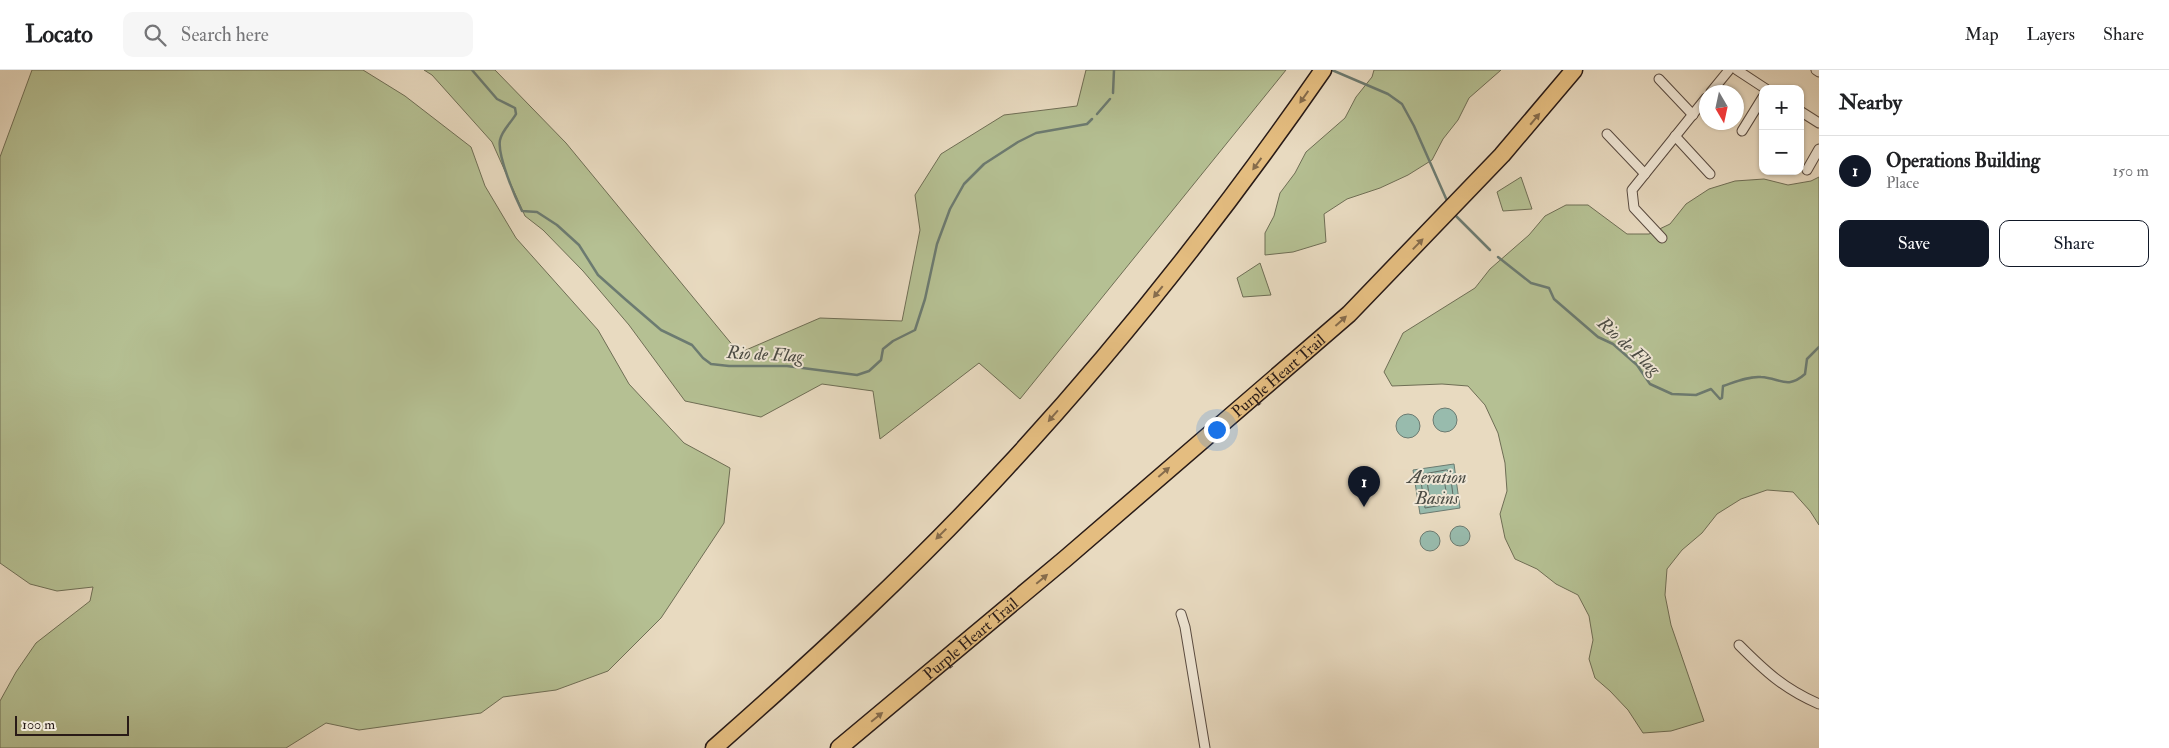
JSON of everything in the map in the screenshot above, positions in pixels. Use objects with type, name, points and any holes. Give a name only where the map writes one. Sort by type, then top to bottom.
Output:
[{"type":"highway","points":[[714,748],[832,641],[1004,470],[1136,319],[1195,246],[1323,70]]},
{"type":"highway","name":"Purple Heart Trail","points":[[841,747],[953,654],[1168,468],[1243,407],[1349,314],[1502,156],[1574,70]]},
{"type":"street","points":[[1717,85],[1729,70]]},
{"type":"street","points":[[1737,70],[1760,85]]},
{"type":"street","points":[[1659,79],[1693,115]]},
{"type":"street","points":[[1742,131],[1759,103]]},
{"type":"street","points":[[1662,238],[1634,208],[1632,190],[1699,107]]},
{"type":"street","points":[[1804,114],[1819,123]]},
{"type":"street","points":[[1607,134],[1645,174]]},
{"type":"street","points":[[1675,136],[1710,174]]},
{"type":"street","points":[[1806,170],[1819,149]]},
{"type":"street","points":[[1181,614],[1185,627],[1205,748]]},
{"type":"street","points":[[1739,645],[1769,676],[1798,695],[1819,704]]},
{"type":"shaded area","points":[[32,70],[363,70],[405,96],[471,147],[485,186],[516,238],[598,330],[629,384],[684,443],[730,468],[724,523],[661,618],[608,671],[556,690],[503,697],[481,713],[359,730],[326,723],[286,748],[0,748],[0,701],[16,672],[36,643],[90,601],[93,587],[57,591],[30,584],[0,563],[0,157]]},
{"type":"shaded area","points":[[424,70],[495,70],[566,143],[739,353],[820,318],[902,321],[920,230],[915,195],[941,154],[1004,115],[1077,106],[1086,70],[1286,70],[1020,399],[979,363],[880,439],[873,391],[822,384],[761,417],[685,401],[629,325],[583,271],[543,230],[525,216],[492,142],[432,75]]},
{"type":"shaded area","points":[[1374,70],[1501,70],[1469,98],[1458,120],[1443,139],[1432,160],[1408,175],[1380,188],[1347,199],[1324,214],[1326,242],[1293,252],[1265,255],[1265,233],[1274,216],[1280,193],[1295,173],[1306,152],[1345,118],[1356,97],[1372,77]]},
{"type":"shaded area","points":[[1521,177],[1532,209],[1503,211],[1497,192]]},
{"type":"shaded area","points":[[1819,177],[1819,525],[1810,511],[1793,492],[1767,490],[1741,499],[1717,514],[1702,533],[1682,550],[1667,569],[1665,595],[1671,625],[1704,721],[1671,731],[1643,733],[1628,710],[1595,678],[1589,659],[1593,640],[1589,616],[1578,595],[1556,584],[1537,569],[1515,559],[1505,538],[1500,514],[1507,491],[1505,463],[1498,433],[1485,405],[1468,386],[1442,384],[1392,386],[1384,372],[1403,333],[1475,288],[1490,269],[1529,235],[1545,216],[1566,205],[1588,205],[1627,234],[1649,234],[1670,224],[1686,204],[1709,189],[1735,181],[1764,179],[1788,185],[1811,181]]},
{"type":"shaded area","points":[[1260,263],[1271,295],[1243,297],[1237,278]]},
{"type":"water","points":[[1445,408],[1454,411],[1457,420],[1454,429],[1445,432],[1436,429],[1433,420],[1436,411]]},
{"type":"water","points":[[1408,414],[1417,417],[1420,426],[1417,435],[1408,438],[1399,435],[1396,426],[1399,417]]},
{"type":"water","name":"Aeration Basins","points":[[1454,464],[1460,508],[1420,514],[1413,470]]},
{"type":"water","points":[[1456,526],[1464,526],[1470,532],[1470,540],[1464,546],[1456,546],[1450,540],[1450,532]]},
{"type":"water","points":[[1426,531],[1434,531],[1440,537],[1440,545],[1434,551],[1426,551],[1420,545],[1420,537]]},
{"type":"waterway","name":"Rio de Flag","points":[[472,70],[497,99],[515,108],[516,114],[503,133],[500,147],[507,176],[522,211],[537,212],[557,225],[579,245],[598,275],[661,330],[692,345],[711,364],[729,366],[787,366],[857,375],[869,371],[881,360],[883,349],[893,341],[915,330],[925,299],[937,244],[950,209],[964,184],[984,164],[1018,142],[1036,133],[1087,124],[1092,119]]},
{"type":"waterway","name":"Rio de Flag","points":[[1113,93],[1114,70]]},
{"type":"waterway","name":"Rio de Flag","points":[[1332,70],[1388,94],[1402,104],[1414,126],[1448,203]]},
{"type":"waterway","name":"Rio de Flag","points":[[1097,114],[1110,99]]},
{"type":"waterway","name":"Rio de Flag","points":[[1454,214],[1490,250]]},
{"type":"waterway","name":"Rio de Flag","points":[[1498,257],[1531,283],[1549,288],[1554,299],[1598,337],[1613,344],[1637,365],[1650,384],[1672,394],[1696,395],[1711,389],[1720,399],[1722,398],[1723,386],[1746,378],[1761,377],[1783,382],[1793,381],[1805,374],[1807,359],[1819,347]]},
{"type":"place","name":"Operations Building","points":[[1364,507]]}]
